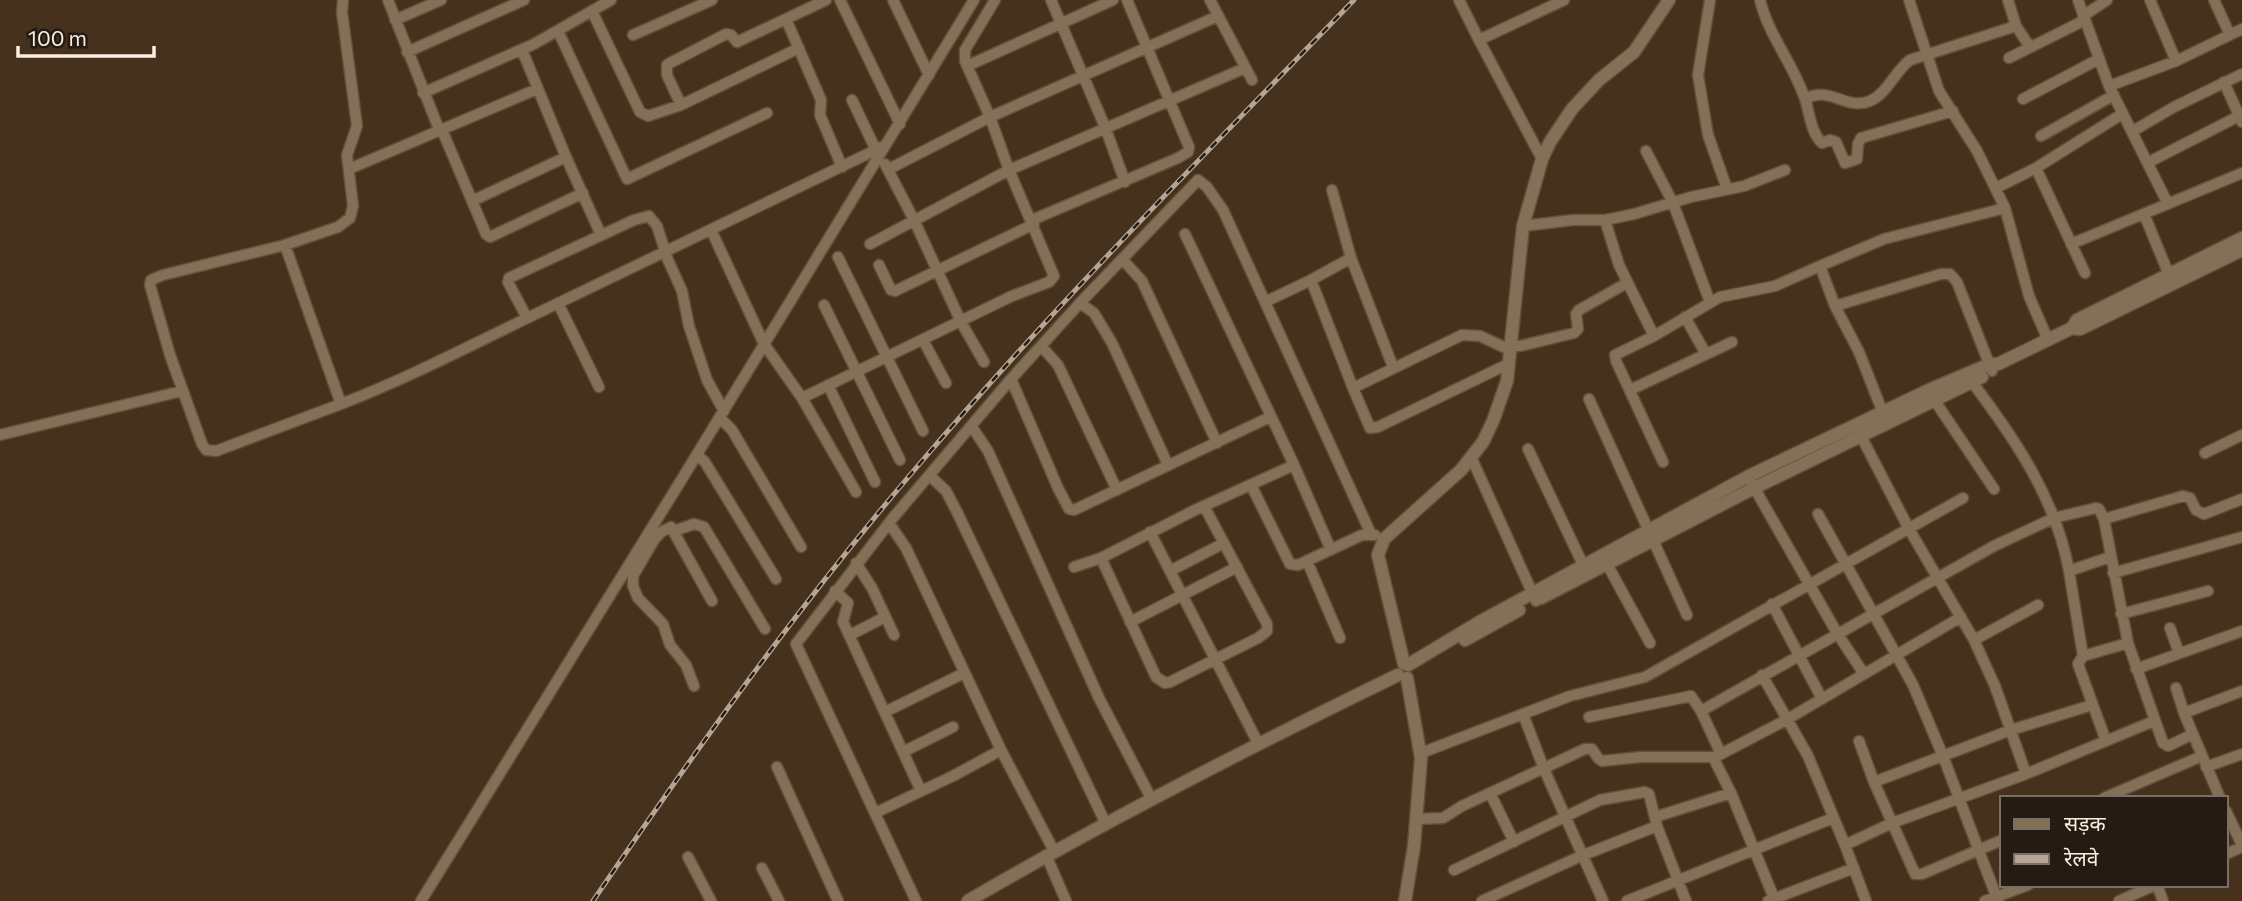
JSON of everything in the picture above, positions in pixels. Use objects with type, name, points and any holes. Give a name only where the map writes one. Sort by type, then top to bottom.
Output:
[{"type":"street","points":[[343,0],[342,12],[357,127],[348,149],[353,206],[348,221],[285,245],[211,261],[163,275],[152,280],[150,285],[182,391],[201,444],[209,452],[341,404],[427,367],[712,232],[842,167],[883,158],[990,117],[1218,16]]},
{"type":"street","points":[[388,0],[423,93],[486,234],[491,237],[583,193]]},
{"type":"street","points":[[395,20],[440,0]]},
{"type":"street","points":[[407,52],[524,0]]},
{"type":"street","points":[[423,93],[522,50],[611,0]]},
{"type":"street","points":[[681,105],[667,75],[667,65],[726,34],[731,35],[737,42],[825,0]]},
{"type":"street","points":[[840,0],[900,124]]},
{"type":"street","points":[[893,0],[929,75]]},
{"type":"street","points":[[421,901],[667,523],[700,458],[883,158],[900,124],[975,0]]},
{"type":"street","points":[[802,398],[1052,279],[1054,273],[1009,170],[964,56],[995,0]]},
{"type":"street","points":[[1051,0],[1125,181]]},
{"type":"street","points":[[967,66],[1113,0]]},
{"type":"street","points":[[879,265],[891,290],[895,290],[1033,222],[1188,152],[1189,147],[1127,0]]},
{"type":"street","points":[[1210,0],[1252,80]]},
{"type":"street","points":[[1459,0],[1542,159]]},
{"type":"street","points":[[1534,0],[1540,11]]},
{"type":"street","points":[[1479,40],[1564,0]]},
{"type":"street","points":[[1405,901],[1417,819],[1420,753],[1406,671],[1378,555],[1384,539],[1472,459],[1493,421],[1507,381],[1523,226],[1542,159],[1572,109],[1599,80],[1634,52],[1669,0]]},
{"type":"street","points":[[1710,0],[1698,75],[1708,135],[1727,189]]},
{"type":"street","points":[[1760,0],[1774,38],[1805,99],[1818,140],[1822,143],[1830,140],[1836,142],[1847,164],[1857,159],[1861,138],[1952,111]]},
{"type":"street","points":[[1909,0],[1939,91],[1977,151],[2005,208],[2029,296],[2048,340]]},
{"type":"street","points":[[2008,0],[2016,26],[2030,47]]},
{"type":"street","points":[[2078,0],[2112,91],[2168,204]]},
{"type":"street","points":[[2009,58],[2084,18],[2107,0]]},
{"type":"street","points":[[2150,0],[2176,61]]},
{"type":"street","points":[[2214,0],[2230,35]]},
{"type":"street","points":[[634,35],[709,1]]},
{"type":"street","points":[[592,11],[642,114],[653,116],[799,48]]},
{"type":"street","points":[[786,19],[821,100],[819,111],[842,167]]},
{"type":"street","points":[[1805,99],[1819,93],[1851,103],[1870,101],[1878,97],[1904,65],[1926,55],[2016,26]]},
{"type":"street","points":[[2041,136],[2112,91],[2242,29]]},
{"type":"street","points":[[558,31],[627,179],[766,113]]},
{"type":"street","points":[[522,50],[601,235]]},
{"type":"street","points":[[2023,99],[2099,59]]},
{"type":"street","points":[[870,244],[1009,170],[1245,68]]},
{"type":"street","points":[[2133,131],[2242,74]]},
{"type":"street","points":[[2149,162],[2240,119],[2224,82]]},
{"type":"street","points":[[349,169],[537,89]]},
{"type":"street","points":[[852,100],[914,220],[961,322],[984,362]]},
{"type":"street","points":[[1996,188],[2036,168],[2123,114]]},
{"type":"street","points":[[1647,151],[1673,203],[1710,302]]},
{"type":"street","points":[[472,201],[566,157]]},
{"type":"street","points":[[2036,168],[2085,273]]},
{"type":"street","points":[[1523,226],[1573,220],[1605,220],[1642,213],[1744,186],[1785,170]]},
{"type":"street","points":[[2071,244],[2242,173]]},
{"type":"street","points":[[916,901],[795,646],[797,640],[856,563],[1011,379],[1192,185],[1200,180],[1223,210],[1371,534]]},
{"type":"street","points":[[1332,190],[1351,258],[1393,367]]},
{"type":"street","points":[[1663,462],[1615,355],[1654,336],[1710,302],[1731,294],[1781,284],[1884,239],[2005,208]]},
{"type":"street","points":[[2144,214],[2171,280]]},
{"type":"street","points":[[527,318],[508,282],[509,278],[649,216],[657,226],[685,302],[689,326],[723,419],[800,547]]},
{"type":"street","points":[[1605,220],[1619,265],[1654,336]]},
{"type":"street","points":[[712,232],[767,348],[802,398],[856,492]]},
{"type":"street","points":[[1185,234],[1331,550]]},
{"type":"street","points":[[968,901],[1050,853],[1258,743],[1406,671],[1483,620],[1534,597],[1751,482],[2072,328],[2080,329],[2242,239]]},
{"type":"street","points":[[285,245],[341,404]]},
{"type":"street","points":[[2171,280],[2242,250]]},
{"type":"street","points":[[838,257],[923,431]]},
{"type":"street","points":[[1265,302],[1351,258]]},
{"type":"street","points":[[1123,260],[1142,281],[1217,443]]},
{"type":"street","points":[[1820,266],[1885,418]]},
{"type":"street","points":[[1835,306],[1941,274],[1950,274],[1957,282],[1993,366]]},
{"type":"street","points":[[1311,280],[1368,425],[1375,428],[1508,365]]},
{"type":"street","points":[[1353,388],[1462,335],[1479,336],[1510,348],[1574,333],[1578,328],[1576,314],[1579,310],[1627,283]]},
{"type":"street","points":[[558,303],[599,387]]},
{"type":"street","points":[[1080,303],[1094,313],[1102,327],[1168,466]]},
{"type":"street","points":[[824,305],[900,460]]},
{"type":"street","points":[[1685,317],[1706,354]]},
{"type":"street","points":[[923,340],[946,383]]},
{"type":"street","points":[[1630,390],[1732,342]]},
{"type":"street","points":[[1041,346],[1058,365],[1117,490]]},
{"type":"street","points":[[1751,482],[1861,436],[1885,418],[1935,401],[1972,382],[1993,366]]},
{"type":"street","points":[[1011,379],[1058,488],[1069,509],[1074,510],[1270,417]]},
{"type":"street","points":[[1972,382],[2011,436],[2036,477],[2054,518],[2065,550],[2083,656],[2078,664],[2106,741]]},
{"type":"street","points":[[828,385],[875,482]]},
{"type":"street","points":[[0,435],[182,391]]},
{"type":"street","points":[[1589,399],[1687,615]]},
{"type":"street","points":[[1935,401],[1994,489]]},
{"type":"street","points":[[972,427],[988,450],[1099,698],[1152,800]]},
{"type":"street","points":[[2205,453],[2242,435]]},
{"type":"street","points":[[1861,436],[1909,529],[1975,640],[2026,774]]},
{"type":"street","points":[[1528,449],[1585,570]]},
{"type":"street","points":[[700,458],[776,579]]},
{"type":"street","points":[[1472,459],[1534,597]]},
{"type":"street","points":[[1074,567],[1101,558],[1204,506],[1294,465]]},
{"type":"street","points":[[930,476],[946,491],[953,504],[1106,824]]},
{"type":"street","points":[[1751,482],[1836,633],[1864,674]]},
{"type":"street","points":[[1251,485],[1289,563],[1298,565],[1371,534],[1384,539]]},
{"type":"street","points":[[2104,519],[2183,496],[2190,498],[2196,510],[2204,514],[2242,499]]},
{"type":"street","points":[[1420,753],[1570,696],[1646,677],[1963,498]]},
{"type":"street","points":[[1101,558],[1156,677],[1161,681],[1170,682],[1264,635],[1268,628],[1204,506]]},
{"type":"street","points":[[1701,711],[1994,546],[2054,518],[2096,508],[2104,519],[2128,643],[2163,744],[2165,746],[2193,734]]},
{"type":"street","points":[[1818,514],[1913,685],[1977,849],[1993,900],[2023,887]]},
{"type":"street","points":[[667,523],[712,601]]},
{"type":"street","points":[[667,523],[704,527],[765,629]]},
{"type":"street","points":[[667,523],[633,576],[633,586],[638,598],[663,624],[670,645],[686,665],[694,686]]},
{"type":"street","points":[[889,523],[906,548],[1050,853],[1066,901]]},
{"type":"street","points":[[1150,533],[1258,743]]},
{"type":"street","points":[[1585,570],[1607,564],[1652,535]]},
{"type":"street","points":[[2113,573],[2242,537]]},
{"type":"street","points":[[1170,571],[1224,543]]},
{"type":"street","points":[[2069,571],[2110,558]]},
{"type":"street","points":[[1307,561],[1340,638]]},
{"type":"street","points":[[856,563],[872,588],[894,635]]},
{"type":"street","points":[[1607,564],[1650,643]]},
{"type":"street","points":[[1130,622],[1237,567]]},
{"type":"street","points":[[835,591],[848,603],[843,618],[921,791]]},
{"type":"street","points":[[2121,614],[2208,592]]},
{"type":"street","points":[[1772,604],[1822,699]]},
{"type":"street","points":[[1975,640],[2038,605]]},
{"type":"street","points":[[850,635],[885,617]]},
{"type":"street","points":[[1417,819],[1446,817],[1462,806],[1590,748],[1602,761],[1641,757],[1717,756],[1786,720],[1961,617]]},
{"type":"street","points":[[2170,628],[2179,653]]},
{"type":"street","points":[[2136,669],[2242,631]]},
{"type":"street","points":[[2083,656],[2128,643]]},
{"type":"street","points":[[885,712],[964,673]]},
{"type":"street","points":[[1762,676],[1812,767],[1866,901]]},
{"type":"street","points":[[2176,688],[2219,796]]},
{"type":"street","points":[[2184,713],[2242,691]]},
{"type":"street","points":[[1589,717],[1691,696],[1701,711],[1755,850],[1771,900],[1853,868]]},
{"type":"street","points":[[1874,782],[2011,730],[2092,705]]},
{"type":"street","points":[[1523,714],[1564,818],[1602,901]]},
{"type":"street","points":[[1844,845],[1892,823],[2026,774],[2154,720]]},
{"type":"street","points":[[903,752],[953,727]]},
{"type":"street","points":[[1859,741],[1911,869],[1918,875],[2000,842]]},
{"type":"street","points":[[875,813],[1001,750]]},
{"type":"street","points":[[2116,795],[2204,762],[2242,754]]},
{"type":"street","points":[[777,767],[838,901]]},
{"type":"street","points":[[1454,870],[1600,800],[1645,792],[1649,794],[1656,822],[1686,901]]},
{"type":"street","points":[[1490,793],[1514,842]]},
{"type":"street","points":[[1482,901],[1656,822],[1731,793]]},
{"type":"street","points":[[1627,901],[1833,818]]},
{"type":"street","points":[[2237,822],[2242,846]]},
{"type":"street","points":[[688,857],[711,901]]},
{"type":"street","points":[[762,868],[779,901]]},
{"type":"street","points":[[2119,901],[2151,887]]},
{"type":"railway","points":[[593,901],[789,626],[916,468],[1076,289],[1354,0]]}]
